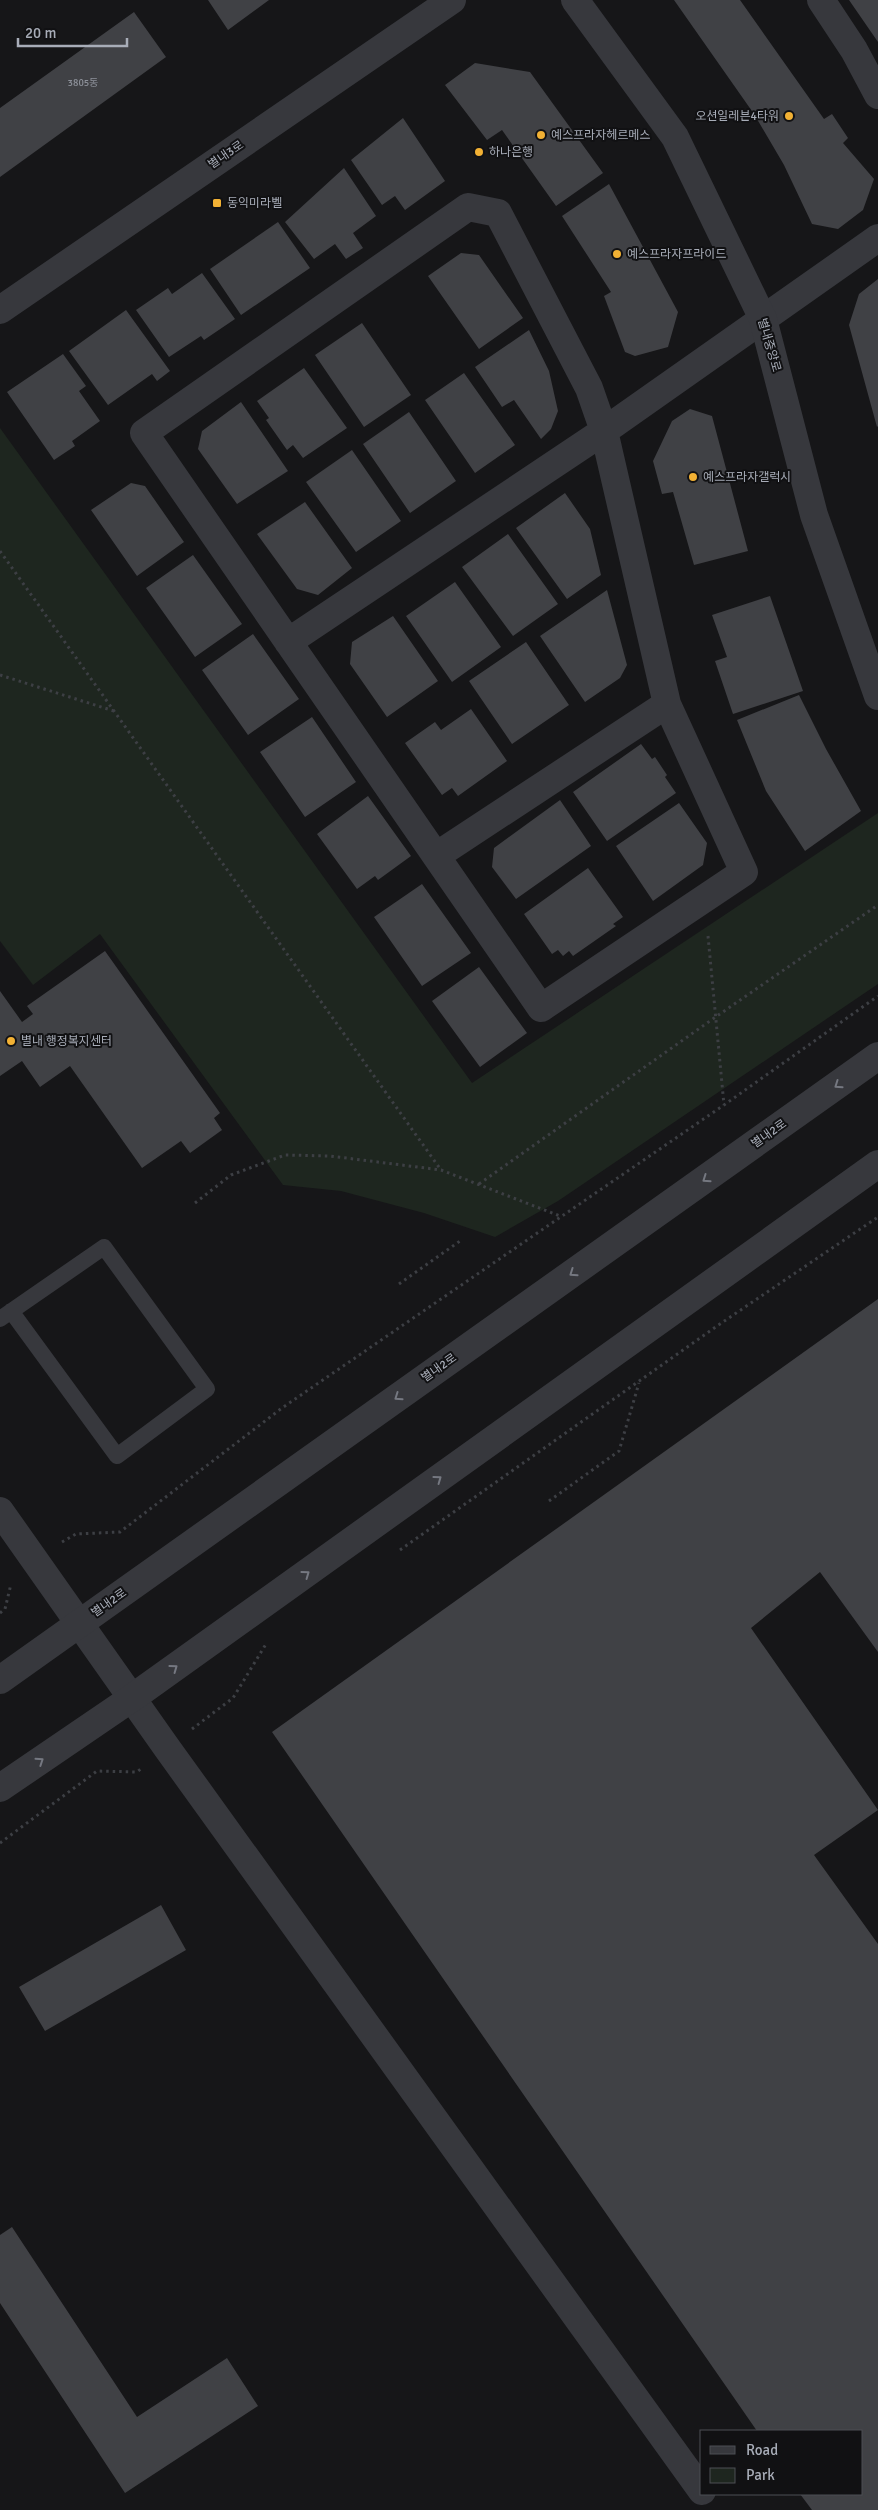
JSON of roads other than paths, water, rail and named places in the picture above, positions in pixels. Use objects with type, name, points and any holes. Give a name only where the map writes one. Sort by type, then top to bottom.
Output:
[{"type":"street","name":"별내3로","points":[[0,310],[452,0]]},
{"type":"street","name":"별내중앙로","points":[[575,0],[675,137],[762,319],[814,515],[878,696]]},
{"type":"street","points":[[821,0],[854,50],[878,95]]},
{"type":"street","points":[[468,207],[498,213],[590,388],[604,431],[666,704],[744,872],[541,1008],[144,433],[468,207]]},
{"type":"street","points":[[288,642],[604,431],[878,238]]},
{"type":"street","points":[[436,856],[666,704]]},
{"type":"street","name":"별내2로","points":[[0,1680],[878,1056]]},
{"type":"street","points":[[0,1788],[132,1698],[878,1164]]},
{"type":"street","points":[[0,1511],[132,1698],[700,2488]]},
{"type":"street","points":[[705,2495],[715,2510]]},
{"type":"lane","points":[[104,1247],[207,1389],[117,1456],[6,1315],[104,1247]]},
{"type":"place","name":"오션일레븐4타워","points":[[789,116]]},
{"type":"place","name":"예스프라자헤르메스","points":[[541,135]]},
{"type":"place","name":"하나은행","points":[[479,152]]},
{"type":"place","name":"동익미라벨","points":[[217,203]]},
{"type":"place","name":"예스프라자프라이드","points":[[617,254]]},
{"type":"place","name":"예스프라자갤럭시","points":[[693,477]]},
{"type":"place","name":"별내 행정복지센터","points":[[11,1041]]}]
